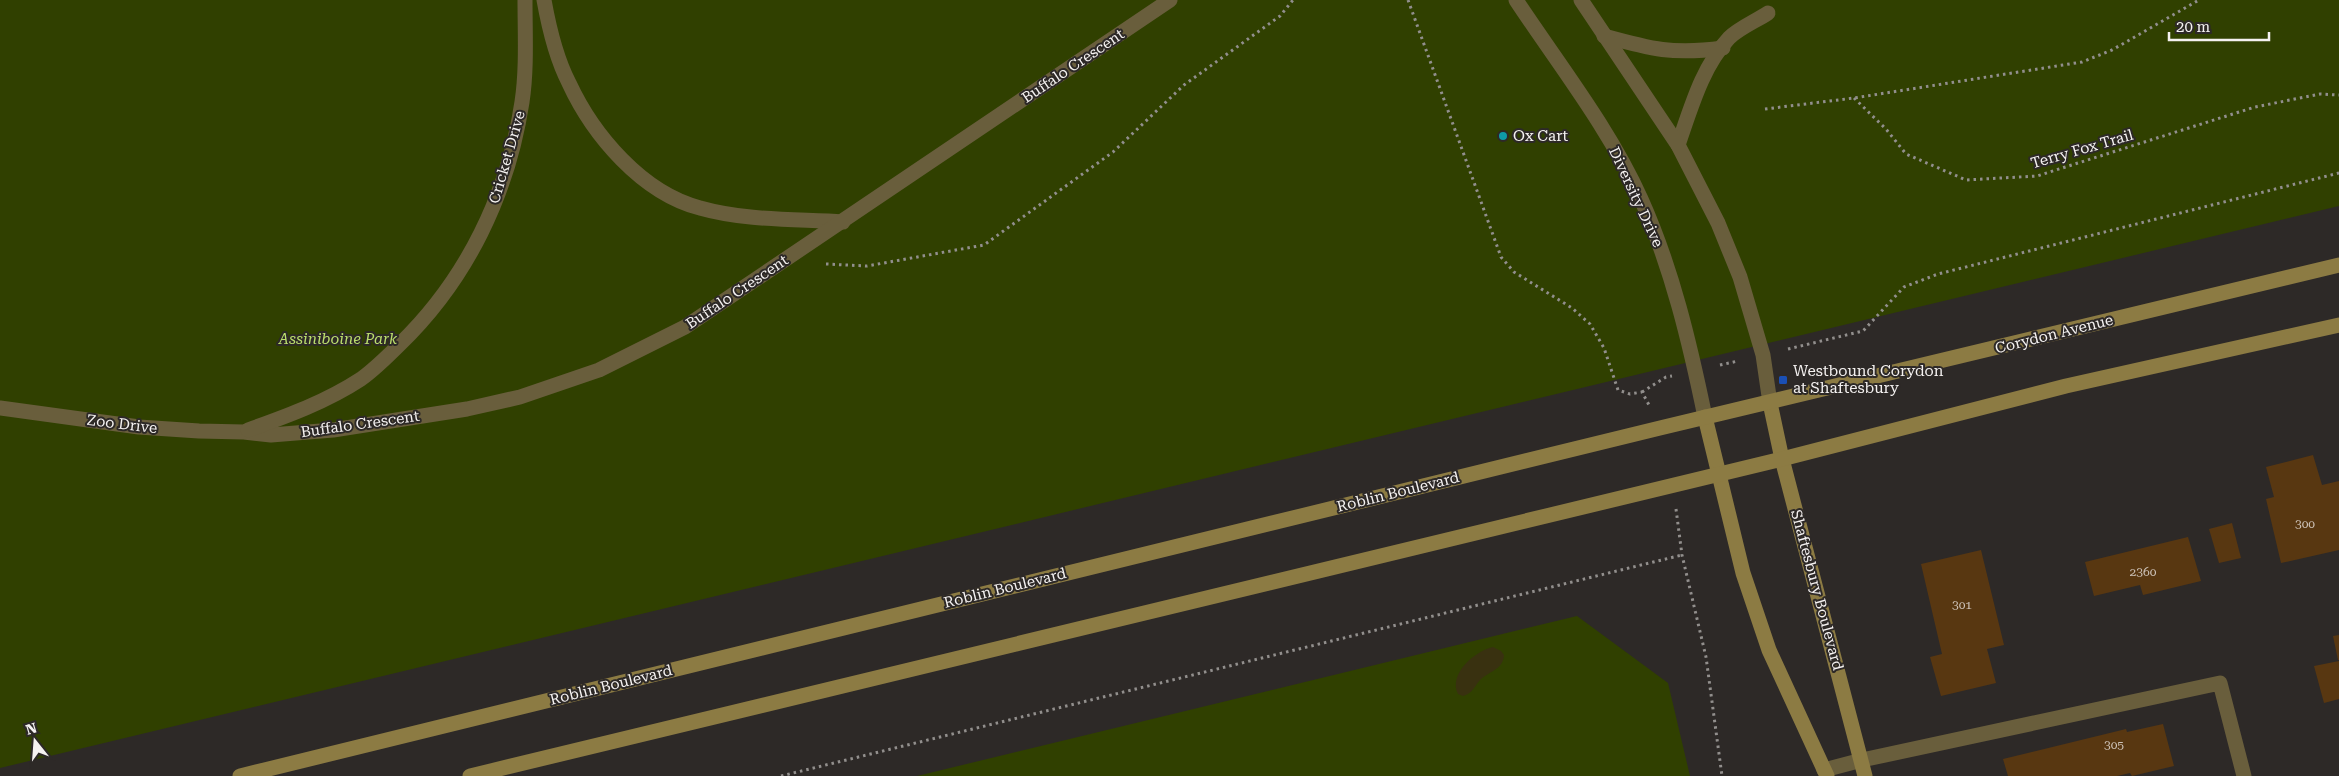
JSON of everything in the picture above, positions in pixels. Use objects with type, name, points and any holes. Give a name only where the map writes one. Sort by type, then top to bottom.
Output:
[{"type":"main road","name":"Corydon Avenue","points":[[1770,403],[2339,265]]},
{"type":"main road","points":[[470,776],[1782,459],[2066,386],[2339,325]]},
{"type":"main road","name":"Roblin Boulevard","points":[[240,776],[1660,428],[1770,403]]},
{"type":"main road","name":"Shaftesbury Boulevard","points":[[1770,403],[1782,459],[1862,760],[1864,776]]},
{"type":"main road","points":[[1706,417],[1743,572],[1769,650],[1826,773]]},
{"type":"street","name":"Cricket Drive","points":[[244,432],[298,412],[330,397],[362,378],[419,326],[444,296],[464,266],[503,183],[514,142],[522,101],[525,59],[525,0]]},
{"type":"street","points":[[544,0],[549,24],[568,83],[589,118],[613,149],[640,176],[667,194],[697,208],[730,215],[843,222]]},
{"type":"street","name":"Buffalo Crescent","points":[[244,432],[271,435],[333,430],[466,409],[520,397],[563,384],[608,366],[685,327],[1170,0]]},
{"type":"street","name":"Diversity Drive","points":[[1516,0],[1617,152],[1641,199],[1664,256],[1706,417]]},
{"type":"street","points":[[1581,0],[1678,145],[1718,223],[1740,277],[1763,355],[1770,403]]},
{"type":"street","points":[[1678,145],[1696,91],[1706,71],[1730,37],[1768,13]]},
{"type":"street","points":[[1604,36],[1670,52],[1695,52],[1722,48]]},
{"type":"street","name":"Zoo Drive","points":[[0,408],[139,427],[199,432],[244,432]]},
{"type":"street","points":[[1826,773],[1862,760],[2220,683],[2244,776]]},
{"type":"path","points":[[782,261],[867,266],[984,245],[1113,152],[1184,85],[1280,16],[1293,0]]},
{"type":"path","points":[[1408,0],[1501,257],[1514,272],[1572,308],[1590,324],[1604,348],[1618,390],[1630,394],[1642,392],[1660,428]]},
{"type":"path","points":[[1765,109],[1854,98],[2082,62],[2112,50],[2199,0]]},
{"type":"path","name":"Terry Fox Trail","points":[[1854,98],[1886,129],[1906,154],[1966,180],[2037,176],[2255,107],[2320,94],[2339,95]]},
{"type":"path","points":[[1863,330],[1904,287],[1938,274],[2339,173]]},
{"type":"path","points":[[1673,484],[1682,555],[1706,657],[1722,776]]},
{"type":"path","points":[[781,776],[1682,555]]},
{"type":"green space","name":"Assiniboine Park","points":[[0,0],[2339,0],[2339,206],[0,768]]},
{"type":"green space","points":[[1577,616],[1668,683],[1690,776],[917,776]]},
{"type":"sand","points":[[1493,647],[1504,655],[1501,664],[1480,680],[1469,693],[1463,696],[1458,694],[1457,679],[1465,664],[1479,653]]},
{"type":"building","points":[[2313,455],[2322,485],[2339,481],[2339,550],[2281,563],[2266,499],[2274,497],[2266,467]]},
{"type":"building","points":[[2232,523],[2241,558],[2219,563],[2209,529]]},
{"type":"building","points":[[2188,537],[2201,581],[2143,595],[2140,585],[2094,596],[2085,562]]},
{"type":"building","points":[[1981,550],[2004,645],[1987,649],[1996,683],[1941,696],[1930,657],[1942,654],[1921,564]]},
{"type":"building","points":[[2339,635],[2339,660],[2338,660],[2333,636]]},
{"type":"building","points":[[2339,661],[2339,699],[2324,703],[2314,666]]},
{"type":"building","points":[[2163,724],[2174,766],[2132,776],[2130,773],[2117,776],[2008,776],[2003,759],[2126,729],[2127,732]]},
{"type":"place","name":"Ox Cart","points":[[1503,136]]},
{"type":"place","name":"Westbound Corydon at Shaftesbury","points":[[1783,380]]}]
